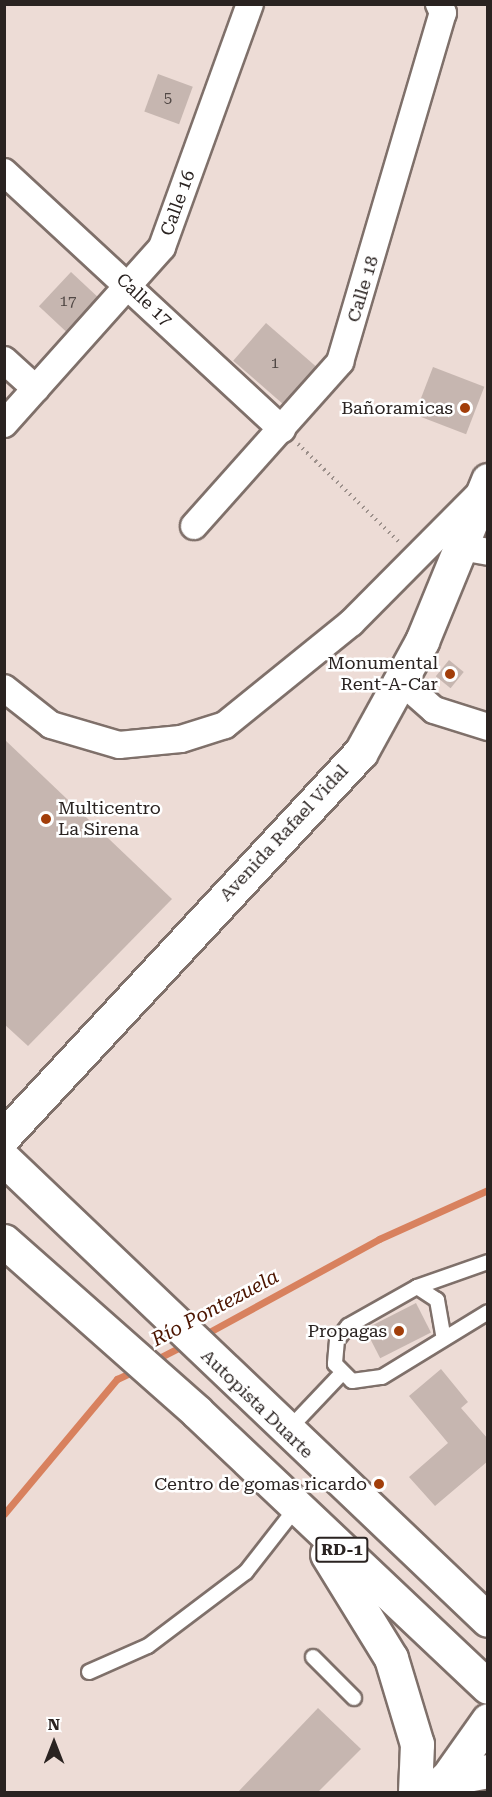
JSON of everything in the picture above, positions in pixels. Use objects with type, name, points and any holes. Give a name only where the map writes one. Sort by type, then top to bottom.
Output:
[{"type":"main road","name":"Avenida Rafael Vidal","points":[[4,1136],[361,752],[474,550],[486,484]]},
{"type":"main road","name":"Autopista Duarte","points":[[4,1159],[235,1385],[488,1620]]},
{"type":"main road","name":"RD-1","points":[[4,1241],[197,1412],[488,1687]]},
{"type":"main road","points":[[296,1508],[367,1611],[391,1658],[417,1744],[415,1792]]},
{"type":"main road","points":[[441,1786],[488,1720]]},
{"type":"main road","points":[[441,1786],[488,1771]]},
{"type":"street","name":"Calle 16","points":[[4,423],[162,247],[250,4]]},
{"type":"street","name":"Calle 18","points":[[194,526],[340,362],[440,24],[439,4]]},
{"type":"street","name":"Calle 17","points":[[4,172],[282,429]]},
{"type":"street","points":[[4,360],[36,389]]},
{"type":"street","points":[[4,688],[51,725],[119,746],[181,739],[225,725],[284,681],[416,558],[486,484]]},
{"type":"street","points":[[400,680],[434,710],[488,727]]},
{"type":"lane","points":[[488,1262],[417,1287],[348,1326],[333,1351],[341,1374],[352,1381],[382,1377],[443,1335],[488,1312]]},
{"type":"lane","points":[[417,1287],[437,1300],[443,1335]]},
{"type":"lane","points":[[286,1431],[341,1374]]},
{"type":"lane","points":[[89,1672],[148,1646],[246,1572],[296,1508]]},
{"type":"lane","points":[[313,1657],[354,1698]]},
{"type":"path","points":[[282,429],[416,558]]},
{"type":"building","points":[[158,74],[193,87],[179,124],[144,112]]},
{"type":"building","points":[[71,272],[98,297],[66,332],[39,306]]},
{"type":"building","points":[[266,323],[317,367],[284,405],[233,361]]},
{"type":"building","points":[[433,367],[484,387],[466,434],[415,415]]},
{"type":"building","name":"Monumental Rent-A-Car","points":[[449,660],[464,672],[451,688],[436,676]]},
{"type":"building","name":"Multicentro La Sirena","points":[[4,739],[172,899],[28,1046],[4,1024]]},
{"type":"building","name":"Propagas","points":[[416,1303],[431,1332],[380,1358],[365,1329]]},
{"type":"building","points":[[441,1369],[468,1402],[461,1408],[488,1439],[488,1461],[435,1506],[409,1477],[448,1443],[409,1396]]},
{"type":"building","points":[[318,1708],[361,1749],[318,1792],[238,1792]]},
{"type":"waterway","name":"Río Pontezuela","points":[[202,1336],[379,1239],[488,1190]]},
{"type":"waterway","name":"Río Pontezuela","points":[[153,1361],[186,1344]]},
{"type":"waterway","name":"Río Pontezuela","points":[[4,1514],[117,1379],[136,1370]]},
{"type":"place","name":"Bañoramicas","points":[[465,408]]},
{"type":"place","name":"Monumental Rent-A-Car","points":[[450,674]]},
{"type":"place","name":"Multicentro La Sirena","points":[[46,819]]},
{"type":"place","name":"Propagas","points":[[399,1331]]},
{"type":"place","name":"Centro de gomas ricardo","points":[[379,1484]]}]
